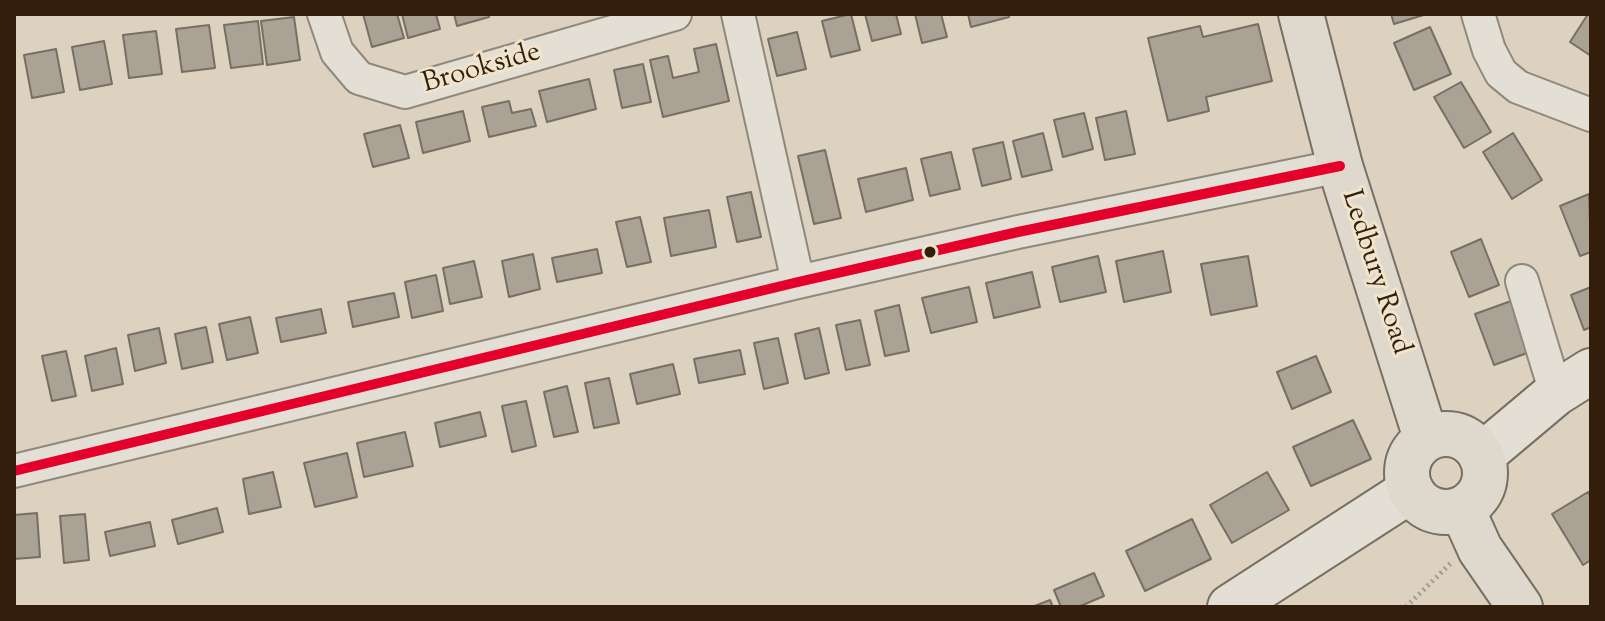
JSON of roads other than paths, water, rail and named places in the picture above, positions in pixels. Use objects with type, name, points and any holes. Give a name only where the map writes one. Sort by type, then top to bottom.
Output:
[{"type":"highway","name":"Ledbury Road","points":[[1301,14],[1340,166],[1426,438]]},
{"type":"highway","points":[[1456,435],[1475,446],[1481,456],[1483,485],[1478,496],[1462,509],[1449,513],[1427,508],[1411,490],[1407,475],[1409,461],[1426,438],[1456,435]]},
{"type":"highway","points":[[1462,509],[1480,549],[1520,607]]},
{"type":"street","name":"Brookside","points":[[324,14],[337,52],[359,78],[405,92],[675,14]]},
{"type":"street","points":[[738,14],[798,282]]},
{"type":"street","points":[[1478,14],[1489,50],[1501,73],[1518,87],[1591,115]]},
{"type":"street","points":[[14,471],[798,282],[1018,232],[1340,166]]},
{"type":"street","points":[[1481,456],[1574,382],[1522,281]]},
{"type":"street","points":[[1230,607],[1411,490]]}]
